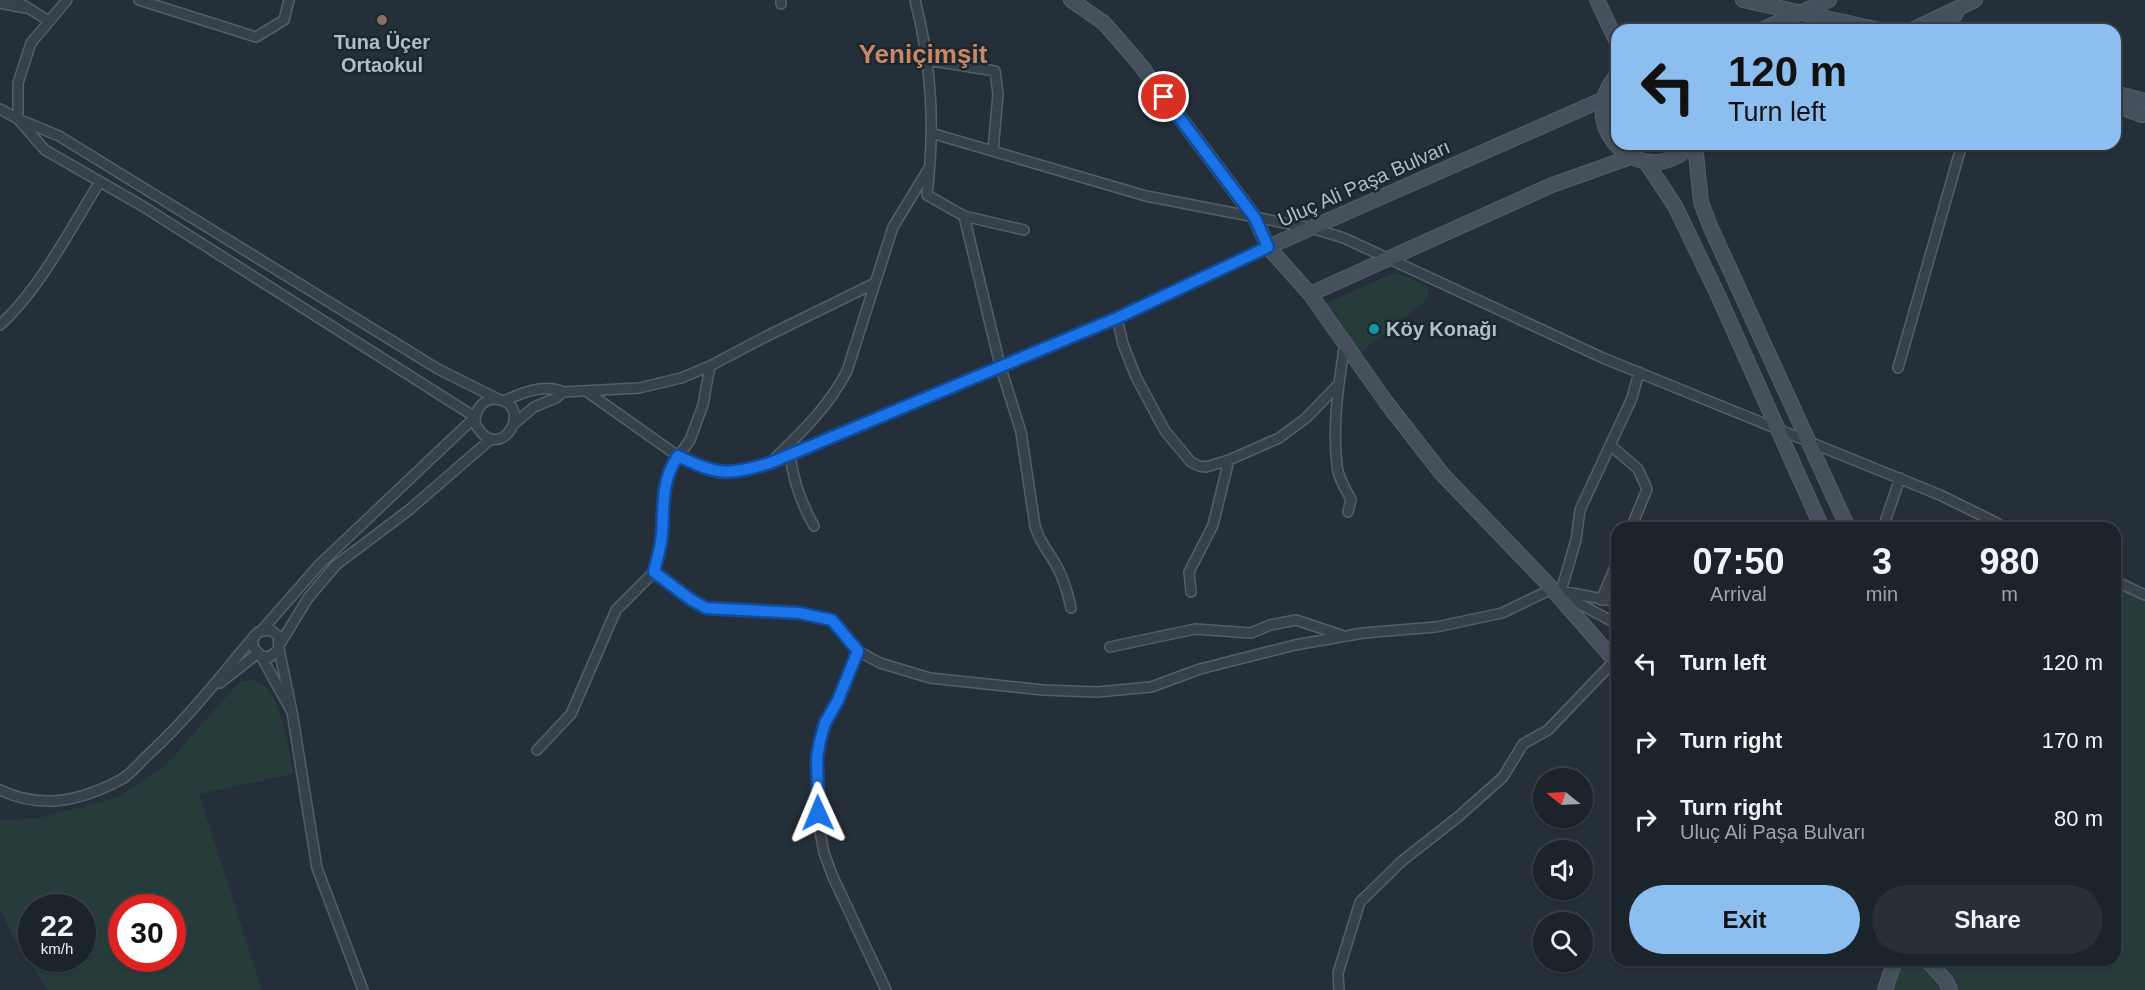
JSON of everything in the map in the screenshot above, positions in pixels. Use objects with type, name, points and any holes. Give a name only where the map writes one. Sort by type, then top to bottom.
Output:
[{"type":"street","points":[[15,0],[49,21]]},
{"type":"street","points":[[67,0],[31,43],[18,83],[18,118],[45,150],[144,207],[474,418],[480,432],[491,439]]},
{"type":"street","points":[[138,0],[256,37],[284,20],[289,0]]},
{"type":"street","points":[[915,0],[924,35],[931,92],[930,166],[927,195],[964,216],[1024,230]]},
{"type":"street","points":[[1071,0],[1104,23],[1138,62],[1255,218],[1268,247],[1310,294],[1386,402],[1442,474],[1557,590],[1611,655]]},
{"type":"street","points":[[1597,0],[1611,29]]},
{"type":"street","points":[[1743,0],[1854,24]]},
{"type":"street","points":[[1774,24],[1829,0]]},
{"type":"street","points":[[1924,24],[1975,0]]},
{"type":"street","points":[[0,3],[26,8]]},
{"type":"street","points":[[1950,24],[1952,16],[1959,7]]},
{"type":"street","points":[[927,60],[995,71],[998,94],[993,151]]},
{"type":"street","points":[[1611,83],[1604,99],[1603,117],[1607,133],[1611,139]]},
{"type":"street","points":[[2121,94],[2145,100]]},
{"type":"street","name":"Uluç Ali Paşa Bulvarı","points":[[586,391],[678,456],[722,473],[747,470],[770,463],[1117,318],[1268,247],[1604,99]]},
{"type":"street","points":[[2121,107],[2142,115]]},
{"type":"street","points":[[0,109],[59,136],[438,369],[501,400],[513,410],[515,423],[513,429],[503,437],[491,439],[409,510],[336,565],[308,598],[280,646],[270,657],[259,656],[207,694]]},
{"type":"street","points":[[931,133],[1146,195],[1311,228],[1344,238],[1556,337],[1900,478],[1988,522]]},
{"type":"street","points":[[1621,150],[1631,157],[1646,162],[1669,159],[1686,150]]},
{"type":"street","points":[[1694,150],[1701,202],[1710,226],[1845,522]]},
{"type":"street","points":[[1898,368],[1960,150]]},
{"type":"street","points":[[1310,294],[1552,185],[1631,157]]},
{"type":"street","points":[[1646,162],[1675,206],[1717,293],[1819,522]]},
{"type":"street","points":[[770,463],[814,420],[836,392],[847,371],[892,227],[930,166]]},
{"type":"street","points":[[0,325],[13,314],[32,290],[99,183]]},
{"type":"street","points":[[964,216],[1000,365],[1021,432],[1035,526],[1039,540],[1056,565],[1065,585],[1071,608]]},
{"type":"street","points":[[0,790],[19,799],[61,801],[123,778],[156,748],[207,694],[320,564],[474,418],[481,404],[492,399],[501,400],[555,388],[563,392],[639,388],[681,378],[710,366],[874,283]]},
{"type":"street","points":[[1117,318],[1123,344],[1136,376],[1165,431],[1191,462],[1206,467],[1229,460],[1279,438],[1306,418],[1338,386]]},
{"type":"street","points":[[1345,342],[1338,386],[1337,466],[1343,485],[1351,499],[1348,512]]},
{"type":"street","points":[[537,750],[571,714],[616,610],[654,572],[662,537],[663,495],[670,466],[690,440],[703,405],[710,366]]},
{"type":"street","points":[[1557,590],[1576,540],[1580,510],[1632,398],[1639,372]]},
{"type":"street","points":[[515,423],[534,407],[556,398],[563,392]]},
{"type":"street","points":[[1610,446],[1638,469],[1647,489],[1633,522]]},
{"type":"street","points":[[790,454],[796,488],[814,526]]},
{"type":"street","points":[[1191,592],[1189,572],[1213,525],[1229,460]]},
{"type":"street","points":[[1885,522],[1900,478]]},
{"type":"street","points":[[654,572],[706,608],[799,613],[832,620],[858,651],[880,663],[930,678],[1043,690],[1097,692],[1151,687],[1200,669],[1295,645],[1363,633],[1436,627],[1502,613],[1557,590],[1611,601]]},
{"type":"street","points":[[1601,600],[1611,576]]},
{"type":"street","points":[[2121,584],[2145,595]]},
{"type":"street","points":[[1557,590],[1611,621]]},
{"type":"street","points":[[1110,647],[1195,629],[1251,633],[1270,625],[1296,620],[1344,636]]},
{"type":"street","points":[[292,712],[252,643],[258,633],[266,629],[275,633],[280,646],[292,712],[316,868],[363,990]]},
{"type":"street","points":[[858,651],[838,700],[825,723],[820,741],[817,758],[819,826],[824,852],[833,877],[886,990]]},
{"type":"street","points":[[1339,990],[1338,973],[1360,902],[1402,861],[1458,817],[1503,777],[1523,744],[1548,730],[1611,666]]},
{"type":"street","points":[[1885,990],[1893,966]]},
{"type":"street","points":[[1932,966],[1946,981],[1950,990]]},
{"type":"green space","points":[[1395,272],[1428,286],[1428,299],[1360,353],[1325,304]]},
{"type":"green space","points":[[2121,589],[2145,600],[2145,990],[1957,990],[1945,966],[2121,966]]},
{"type":"green space","points":[[254,680],[265,686],[272,695],[284,728],[293,774],[199,794],[262,990],[48,990],[36,972],[96,972],[96,894],[18,894],[18,945],[0,909],[0,820],[35,819],[116,798],[164,767],[239,682]]},
{"type":"green space","points":[[1897,966],[1924,966],[1942,990],[1890,990]]},
{"type":"place","name":"Tuna Üçer Ortaokul","points":[[382,20]]},
{"type":"place","name":"Köy Konağı","points":[[1374,329]]},
{"type":"district","name":"Yeniçimşit","points":[[923,54]]},
{"type":"route","points":[[818,813],[817,758],[820,741],[825,723],[838,700],[858,651],[832,620],[799,613],[706,608],[654,572],[662,537],[663,495],[670,466],[678,456],[722,473],[747,470],[770,463],[923,397],[1117,318],[1268,247],[1255,218],[1164,97]]}]
